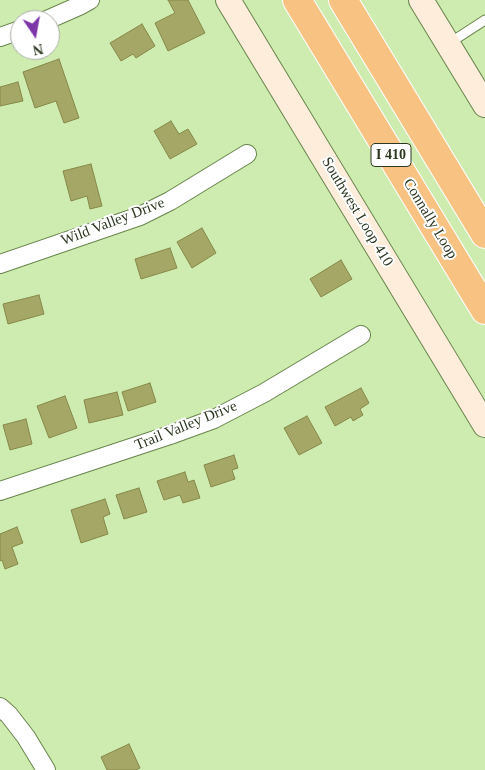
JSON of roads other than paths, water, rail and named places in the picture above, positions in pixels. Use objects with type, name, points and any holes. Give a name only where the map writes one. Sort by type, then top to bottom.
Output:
[{"type":"highway","name":"Connally Loop","points":[[296,0],[485,310]]},
{"type":"highway","name":"I 410","points":[[343,0],[485,234]]},
{"type":"main road","name":"Southwest Loop 410","points":[[228,0],[485,425]]},
{"type":"main road","points":[[421,0],[485,105]]},
{"type":"street","points":[[60,14],[90,0]]},
{"type":"street","name":"Wild Valley Drive","points":[[0,264],[140,216],[247,154]]},
{"type":"street","name":"Trail Valley Drive","points":[[0,492],[170,435],[214,418],[264,393],[361,335]]},
{"type":"street","points":[[0,707],[9,715],[42,764]]},
{"type":"lane","points":[[448,44],[485,20]]}]
